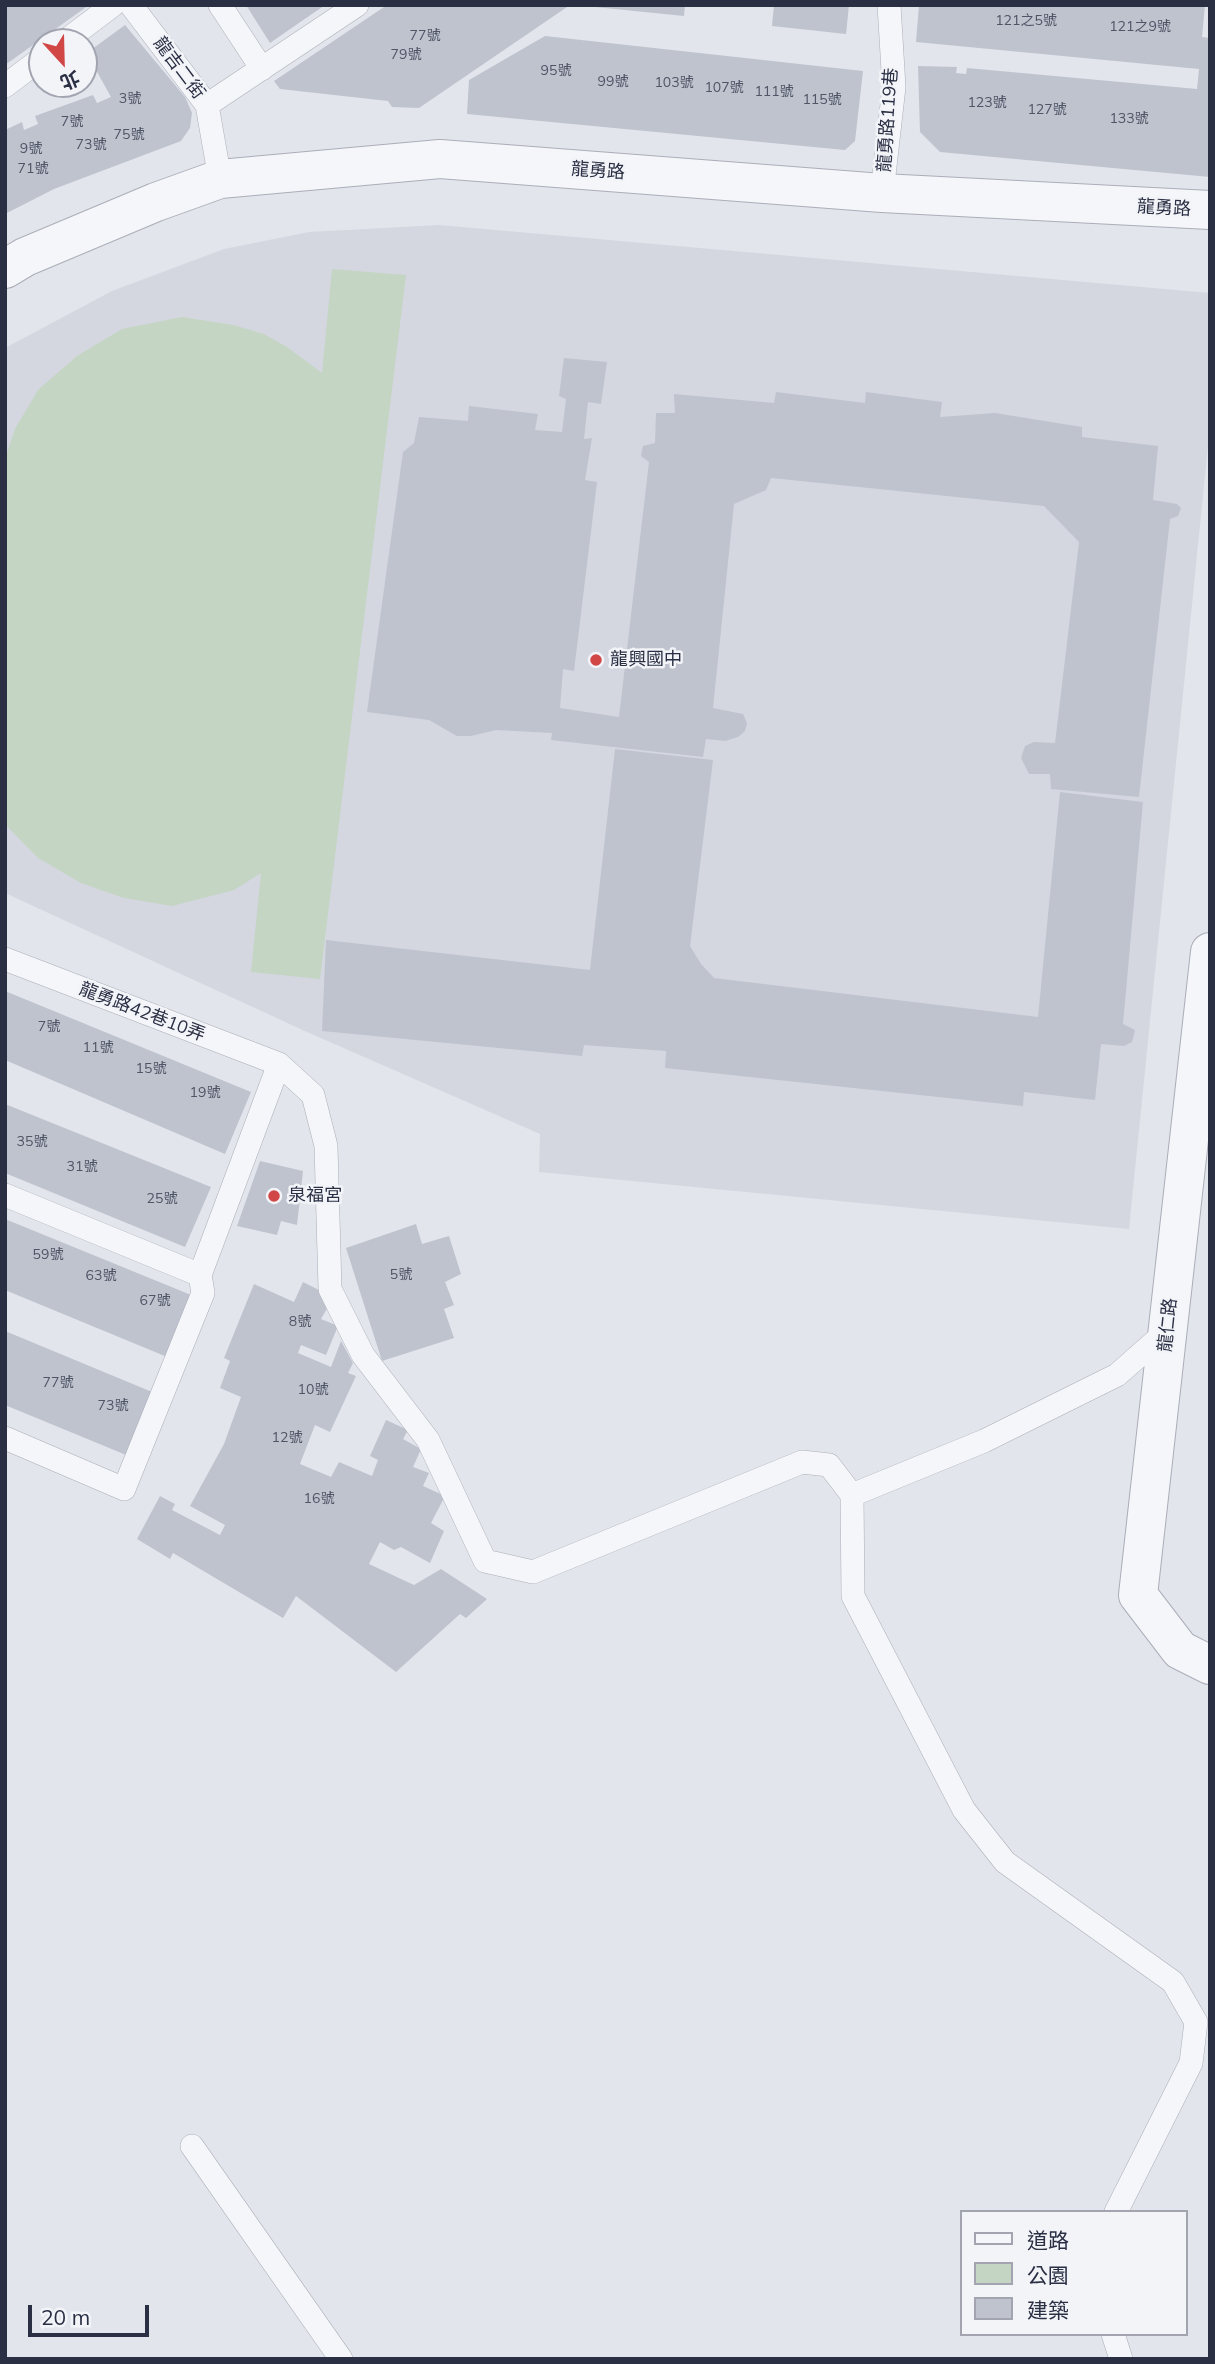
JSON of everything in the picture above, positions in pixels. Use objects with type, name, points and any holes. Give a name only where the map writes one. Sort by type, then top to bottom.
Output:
[{"type":"street","name":"龍勇路","points":[[5,269],[25,257],[144,207],[220,179],[440,159],[881,193],[1210,210]]},
{"type":"street","name":"龍仁路","points":[[1210,952],[1138,1595],[1180,1650],[1210,1665]]},
{"type":"lane","points":[[83,28],[113,5]]},
{"type":"lane","name":"龍吉二街","points":[[131,5],[207,105],[220,179]]},
{"type":"lane","points":[[220,5],[262,69]]},
{"type":"lane","points":[[207,105],[357,5]]},
{"type":"lane","name":"龍勇路119巷","points":[[881,193],[894,87],[889,5]]},
{"type":"lane","points":[[5,86],[28,69]]},
{"type":"lane","name":"龍勇路42巷10弄","points":[[5,959],[279,1064]]},
{"type":"lane","points":[[5,1438],[124,1489],[203,1293],[200,1275],[279,1064],[313,1095],[326,1146],[330,1289],[363,1354],[428,1440],[485,1561],[533,1572],[802,1462],[829,1465],[852,1495],[853,1596],[964,1810],[1004,1862],[1173,1982],[1196,2022],[1191,2063],[1117,2210]]},
{"type":"lane","points":[[5,1195],[200,1275]]},
{"type":"lane","points":[[852,1495],[984,1441],[1117,1375],[1167,1331]]},
{"type":"lane","points":[[192,2146],[341,2359]]},
{"type":"lane","points":[[1113,2336],[1121,2359]]},
{"type":"shaded area","name":"龍興國中","points":[[439,225],[1210,293],[1210,426],[1129,1229],[539,1172],[540,1134],[307,1032],[5,893],[5,348],[112,291],[224,249],[309,232]]},
{"type":"green space","points":[[332,269],[406,275],[320,979],[251,972],[261,873],[234,890],[172,906],[124,898],[81,883],[38,858],[5,824],[5,459],[15,429],[38,390],[77,356],[122,329],[182,317],[233,325],[264,334],[322,373]]},
{"type":"building","points":[[5,5],[89,5],[57,28],[28,28],[28,49],[5,65]]},
{"type":"building","points":[[246,5],[325,5],[270,43]]},
{"type":"building","points":[[387,5],[570,5],[419,108],[392,107],[388,101],[280,89],[274,81]]},
{"type":"building","points":[[685,5],[684,16],[595,7]]},
{"type":"building","points":[[774,5],[849,5],[846,34],[772,26]]},
{"type":"building","points":[[919,5],[1205,5],[1202,37],[1210,38],[1210,177],[940,152],[920,132],[918,66],[957,67],[956,73],[966,74],[967,68],[1197,89],[1199,69],[916,42]]},
{"type":"building","points":[[125,25],[185,97],[192,113],[190,128],[181,141],[54,189],[5,214],[5,130],[22,122],[24,130],[38,124],[35,116],[85,98],[94,98],[97,103],[111,97],[98,74],[98,45]]},
{"type":"building","points":[[545,36],[863,71],[855,141],[845,150],[467,114],[469,80]]},
{"type":"building","points":[[564,358],[607,362],[601,404],[588,402],[584,439],[592,438],[585,480],[597,482],[574,671],[563,669],[560,708],[619,717],[649,462],[641,456],[643,446],[655,443],[656,413],[675,413],[674,394],[774,403],[776,392],[865,403],[866,392],[942,402],[940,417],[995,413],[1082,427],[1082,437],[1158,446],[1153,500],[1177,504],[1181,508],[1178,516],[1170,519],[1139,797],[1051,789],[1050,774],[1029,774],[1021,758],[1025,746],[1034,742],[1055,743],[1079,542],[1044,506],[771,478],[766,490],[734,504],[713,708],[743,714],[747,723],[745,731],[738,737],[725,741],[706,739],[703,757],[551,740],[552,733],[496,730],[471,736],[457,736],[429,720],[367,712],[403,452],[414,443],[419,417],[468,421],[469,406],[538,414],[535,430],[562,432],[566,399],[559,396]]},
{"type":"building","points":[[615,749],[713,760],[690,946],[714,978],[1038,1017],[1060,792],[1143,802],[1123,1024],[1135,1030],[1132,1042],[1124,1046],[1101,1044],[1095,1100],[1024,1092],[1023,1106],[665,1068],[666,1051],[584,1045],[582,1056],[322,1031],[326,940],[590,970]]},
{"type":"building","points":[[5,991],[251,1092],[225,1154],[5,1060]]},
{"type":"building","points":[[5,1104],[211,1187],[185,1247],[5,1173]]},
{"type":"building","name":"泉福宮","points":[[260,1161],[303,1171],[297,1225],[281,1221],[277,1235],[237,1226]]},
{"type":"building","points":[[5,1219],[196,1297],[172,1359],[5,1290]]},
{"type":"building","points":[[416,1224],[422,1244],[449,1236],[461,1274],[445,1282],[454,1305],[444,1309],[454,1338],[382,1361],[346,1248]]},
{"type":"building","points":[[303,1282],[323,1292],[329,1305],[321,1319],[338,1326],[326,1355],[301,1345],[298,1353],[331,1367],[341,1341],[353,1363],[348,1373],[356,1376],[330,1432],[315,1425],[300,1464],[331,1477],[339,1462],[372,1476],[378,1460],[370,1456],[386,1420],[408,1430],[403,1439],[421,1449],[413,1467],[429,1473],[423,1486],[445,1496],[431,1523],[444,1531],[430,1563],[401,1547],[394,1550],[380,1542],[369,1564],[414,1585],[441,1569],[487,1599],[466,1618],[460,1614],[396,1672],[296,1596],[283,1618],[173,1553],[170,1559],[137,1539],[160,1496],[175,1504],[172,1510],[220,1535],[225,1525],[190,1506],[224,1444],[241,1397],[220,1388],[230,1361],[224,1358],[254,1284],[294,1302]]},
{"type":"building","points":[[5,1331],[157,1394],[131,1457],[5,1405]]},
{"type":"place","name":"龍興國中","points":[[596,660]]},
{"type":"place","name":"泉福宮","points":[[274,1196]]}]
